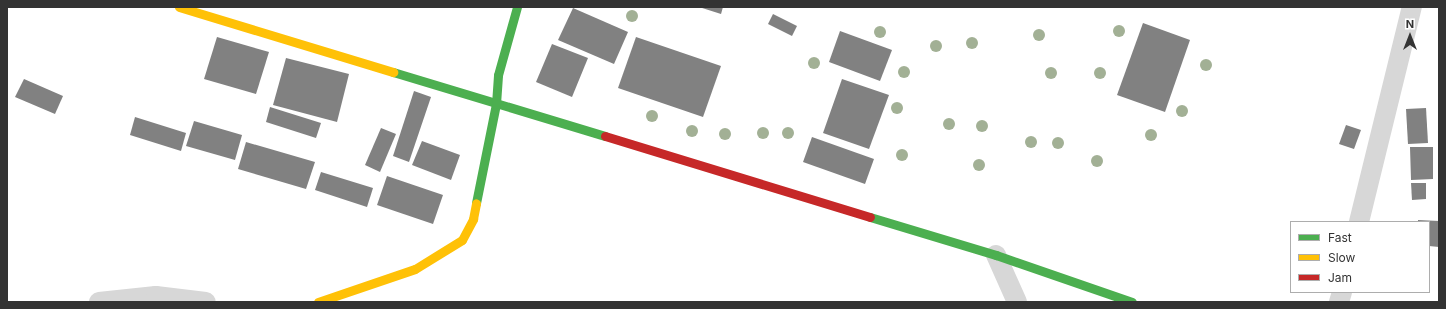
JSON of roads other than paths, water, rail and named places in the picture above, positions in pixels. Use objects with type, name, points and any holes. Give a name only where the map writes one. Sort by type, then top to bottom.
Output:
[{"type":"street","points":[[179,7],[996,255],[1132,302]]},
{"type":"street","points":[[318,302],[415,269],[462,240],[473,219],[496,104],[498,75],[517,7]]},
{"type":"street","points":[[1359,221],[1412,7]]},
{"type":"street","points":[[996,255],[1017,302]]},
{"type":"street","points":[[99,302],[156,296],[206,302]]}]
